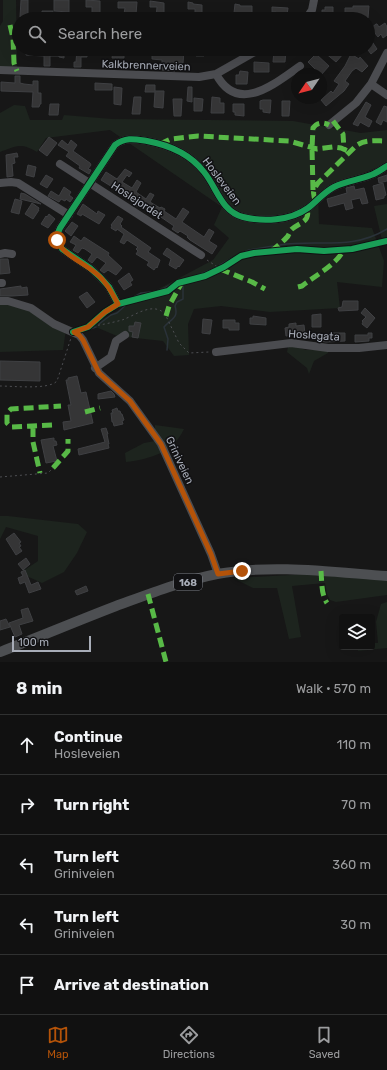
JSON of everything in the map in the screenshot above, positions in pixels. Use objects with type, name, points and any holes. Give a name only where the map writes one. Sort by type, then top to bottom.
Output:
[{"type":"main road","name":"168","points":[[0,652],[148,594],[218,574],[242,571],[280,570],[387,576]]},
{"type":"street","points":[[311,12],[314,0]]},
{"type":"street","points":[[329,125],[356,103],[370,84],[387,54]]},
{"type":"street","name":"Kalkbrennerveien","points":[[0,70],[184,78],[216,74],[248,56]]},
{"type":"street","points":[[216,74],[220,82],[230,91],[252,94],[260,92],[271,86],[300,66]]},
{"type":"street","points":[[370,84],[387,94]]},
{"type":"street","name":"Hosleveien","points":[[118,304],[109,287],[62,249],[58,244],[57,235],[68,215],[115,145],[121,140],[136,139],[172,148],[194,161],[210,181],[222,202],[228,209],[243,217],[265,220],[296,214],[307,208],[332,188],[342,183],[373,174],[387,166]]},
{"type":"street","name":"Hoslejordet","points":[[60,164],[201,255]]},
{"type":"street","points":[[0,183],[18,183],[68,215]]},
{"type":"street","points":[[0,254],[12,254]]},
{"type":"street","name":"Griniveien","points":[[0,301],[31,308],[54,324],[79,335],[83,340],[96,368],[105,379],[130,401],[161,444],[211,554],[218,574]]},
{"type":"street","points":[[96,368],[111,357],[116,341],[125,335]]},
{"type":"street","name":"Hoslegata","points":[[216,352],[291,343],[328,348],[359,348],[387,345]]},
{"type":"path","points":[[201,255],[222,268]]},
{"type":"path","points":[[212,272],[222,268]]},
{"type":"path","points":[[0,386],[46,386],[55,384],[74,332],[88,327],[124,319],[142,310],[156,310],[165,314],[179,342],[189,353],[216,352]]},
{"type":"path","points":[[88,327],[99,317]]},
{"type":"path","points":[[0,477],[48,473],[53,468]]},
{"type":"shaded area","points":[[3,0],[16,0],[16,12],[12,12],[12,56],[17,56],[17,67],[0,67],[0,26],[3,21]]},
{"type":"shaded area","points":[[14,105],[25,106],[30,120],[62,120],[64,115],[112,119],[293,121],[361,133],[387,130],[387,163],[318,193],[319,224],[372,228],[384,261],[382,287],[337,282],[340,308],[270,312],[221,306],[194,309],[188,324],[189,355],[174,356],[163,341],[117,336],[91,325],[213,260],[229,238],[214,225],[222,207],[110,130],[46,138],[37,152],[27,147],[18,146],[0,152],[0,113]]},
{"type":"shaded area","points":[[387,204],[387,238],[382,240],[374,206]]},
{"type":"shaded area","points":[[0,301],[8,301],[66,329],[63,350],[0,352]]},
{"type":"shaded area","points":[[288,347],[297,347],[306,350],[328,350],[328,353],[314,361],[309,374],[307,368],[287,352]]},
{"type":"shaded area","points":[[155,425],[184,429],[174,444],[160,453],[152,457],[126,462],[125,453],[144,443],[155,441]]},
{"type":"shaded area","points":[[0,516],[78,524],[87,532],[77,553],[64,572],[42,583],[20,573],[38,561],[38,536],[6,527],[0,539]]},
{"type":"shaded area","points":[[309,574],[387,580],[387,595],[336,602],[330,600],[325,583],[292,586],[301,637],[289,639],[277,588],[253,588],[233,578]]},
{"type":"shaded area","points":[[387,602],[387,648],[375,649],[375,643],[378,643],[376,622],[381,604]]},
{"type":"building","points":[[21,0],[28,0],[28,12],[20,12]]},
{"type":"building","points":[[54,0],[69,0],[69,12],[54,11]]},
{"type":"building","points":[[86,0],[100,1],[100,12],[92,12],[92,7],[86,7]]},
{"type":"building","points":[[150,1],[164,3],[164,12],[157,12],[157,7],[150,7]]},
{"type":"building","points":[[118,2],[137,2],[136,12],[124,12],[125,8],[118,8]]},
{"type":"building","points":[[188,2],[202,5],[202,12],[195,12],[195,9],[188,9]]},
{"type":"building","points":[[235,4],[240,6],[252,6],[252,12],[234,12]]},
{"type":"building","points":[[353,6],[369,6],[368,12],[345,12],[345,8],[353,8]]},
{"type":"building","points":[[272,7],[288,8],[287,12],[272,12]]},
{"type":"building","points":[[325,7],[333,7],[333,12],[322,12],[322,10],[325,10]]},
{"type":"building","points":[[42,11],[53,11],[53,12]]},
{"type":"building","points":[[385,23],[387,27],[387,35],[383,38],[381,34],[378,37],[375,33],[375,25],[377,24],[379,27]]},
{"type":"building","points":[[44,56],[50,56],[50,66],[44,66]]},
{"type":"building","points":[[76,56],[87,56],[81,57],[81,67],[74,67],[74,62],[76,62]]},
{"type":"building","points":[[112,56],[124,56],[124,58],[112,58]]},
{"type":"building","points":[[152,56],[184,56],[183,63],[175,63],[175,71],[162,70],[162,60],[152,59]]},
{"type":"building","points":[[274,56],[286,56],[285,62],[273,62]]},
{"type":"building","points":[[314,56],[318,56],[329,66],[327,68],[314,68],[308,62]]},
{"type":"building","points":[[329,56],[341,56],[336,62]]},
{"type":"building","points":[[350,56],[354,56],[359,59],[360,57],[368,66],[362,72],[356,68],[352,71],[345,81],[349,84],[344,91],[326,106],[324,104],[327,104],[327,95],[331,91],[333,93],[339,84],[334,81]]},
{"type":"building","points":[[254,62],[269,63],[269,72],[254,72]]},
{"type":"building","points":[[240,71],[248,72],[247,84],[236,84],[236,75],[239,75]]},
{"type":"building","points":[[15,76],[20,76],[20,83],[24,84],[33,85],[33,81],[38,81],[38,93],[41,93],[41,104],[39,107],[32,107],[33,92],[1,91],[1,82],[15,83]]},
{"type":"building","points":[[95,83],[112,84],[112,90],[95,90]]},
{"type":"building","points":[[146,85],[155,85],[155,91],[164,91],[163,108],[154,107],[155,92],[145,92]]},
{"type":"building","points":[[114,87],[122,88],[121,105],[114,104]]},
{"type":"building","points":[[188,87],[192,87],[192,102],[187,101]]},
{"type":"building","points":[[134,97],[141,97],[140,114],[132,114]]},
{"type":"building","points":[[212,97],[220,98],[220,103],[224,103],[224,113],[211,113]]},
{"type":"building","points":[[194,98],[203,99],[202,111],[194,111]]},
{"type":"building","points":[[173,99],[182,99],[181,116],[174,116]]},
{"type":"building","points":[[271,100],[270,113],[263,112],[263,109],[260,109],[260,101]]},
{"type":"building","points":[[282,101],[290,101],[289,116],[282,116]]},
{"type":"building","points":[[366,102],[371,105],[365,117],[372,121],[369,127],[360,122],[358,126],[353,124]]},
{"type":"building","points":[[50,104],[59,104],[58,115],[49,115]]},
{"type":"building","points":[[233,104],[244,104],[244,116],[235,115],[235,112],[233,112]]},
{"type":"building","points":[[384,106],[387,107],[387,122],[383,120],[381,125],[376,122]]},
{"type":"building","points":[[49,137],[57,143],[47,156],[39,150]]},
{"type":"building","points":[[62,140],[68,145],[71,140],[77,145],[73,151],[90,163],[91,165],[88,169],[91,170],[89,174],[79,168],[80,166],[66,156],[69,152],[58,145]]},
{"type":"building","points":[[17,153],[18,157],[14,157],[15,163],[12,164],[13,176],[7,177],[6,155]]},
{"type":"building","points":[[28,165],[36,167],[34,177],[26,175]]},
{"type":"building","points":[[125,169],[132,173],[129,177],[127,175],[122,182],[132,188],[137,180],[141,183],[136,192],[146,199],[150,193],[154,195],[150,202],[160,208],[165,209],[164,211],[176,219],[183,208],[189,212],[182,222],[204,237],[209,229],[214,232],[209,241],[217,246],[212,254],[190,240],[187,237],[188,236],[180,231],[178,233],[172,229],[174,226],[155,213],[154,215],[140,205],[138,207],[130,198],[101,180],[106,172],[117,179]]},
{"type":"building","points":[[46,175],[53,179],[47,188],[40,184]]},
{"type":"building","points":[[387,175],[387,181],[379,183],[378,178]]},
{"type":"building","points":[[383,183],[386,195],[384,198],[376,200],[373,186]]},
{"type":"building","points":[[354,186],[355,190],[364,188],[368,203],[362,204],[360,198],[351,200],[353,208],[346,210],[344,203],[329,207],[327,199],[347,193],[346,188]]},
{"type":"building","points":[[64,187],[71,192],[69,195],[73,198],[70,202],[66,199],[65,201],[61,199],[59,202],[48,196],[51,191],[59,196]]},
{"type":"building","points":[[21,193],[25,194],[41,204],[20,199]]},
{"type":"building","points":[[15,199],[22,201],[19,214],[11,212]]},
{"type":"building","points":[[32,203],[39,208],[33,219],[25,214]]},
{"type":"building","points":[[83,204],[97,214],[98,211],[105,215],[99,224],[82,214],[81,216],[77,214]]},
{"type":"building","points":[[49,214],[55,219],[48,228],[41,224]]},
{"type":"building","points":[[118,216],[123,219],[120,224],[122,226],[121,227],[151,248],[148,252],[160,260],[157,268],[156,267],[154,270],[147,265],[149,262],[136,254],[138,251],[136,249],[138,247],[127,240],[124,244],[120,242],[124,234],[117,229],[116,231],[111,228],[111,225]]},
{"type":"building","points":[[72,222],[78,226],[71,236],[65,231]]},
{"type":"building","points":[[74,236],[81,241],[84,237],[109,253],[108,255],[122,268],[116,275],[108,270],[104,273],[100,270],[106,263],[97,257],[92,263],[88,260],[92,254],[85,249],[82,248],[78,253],[73,250],[76,245],[70,242]]},
{"type":"building","points":[[167,248],[184,260],[176,269],[169,265],[171,259],[163,254]]},
{"type":"building","points":[[0,259],[8,259],[10,273],[0,274]]},
{"type":"building","points":[[129,273],[133,280],[130,282],[132,285],[124,290],[118,281]]},
{"type":"building","points":[[21,286],[21,288],[27,287],[28,295],[0,296],[0,289]]},
{"type":"building","points":[[87,292],[95,302],[87,308],[79,297]]},
{"type":"building","points":[[343,301],[358,301],[358,310],[339,311],[338,308],[342,307]]},
{"type":"building","points":[[365,308],[375,318],[367,328],[362,324],[362,321],[366,317],[361,313]]},
{"type":"building","points":[[321,314],[321,327],[312,327],[312,315]]},
{"type":"building","points":[[253,316],[266,318],[266,325],[250,324],[250,318],[253,318]]},
{"type":"building","points":[[203,319],[212,320],[210,334],[202,333]]},
{"type":"building","points":[[223,320],[235,320],[235,323],[239,323],[239,330],[229,330],[229,328],[223,328]]},
{"type":"building","points":[[135,322],[141,323],[138,338],[132,337],[133,332],[129,331],[129,326],[134,326]]},
{"type":"building","points":[[296,323],[296,326],[304,325],[305,334],[286,336],[285,328],[289,327],[289,324]]},
{"type":"building","points":[[345,333],[345,341],[320,341],[319,335]]},
{"type":"building","points":[[368,333],[372,333],[372,338],[369,338],[369,341],[355,342],[355,335],[368,335]]},
{"type":"building","points":[[0,361],[40,362],[40,381],[0,380]]},
{"type":"building","points":[[77,376],[81,393],[86,392],[93,423],[64,430],[63,422],[71,421],[68,405],[71,405],[66,380]]},
{"type":"building","points":[[111,391],[115,397],[98,399],[98,394]]},
{"type":"building","points":[[117,408],[122,414],[124,420],[122,421],[123,424],[114,426],[111,413],[113,413],[112,410]]},
{"type":"building","points":[[106,428],[109,448],[79,455],[78,449],[105,442],[101,429]]},
{"type":"building","points":[[54,438],[57,445],[53,446],[57,461],[46,463],[41,440]]},
{"type":"building","points":[[14,533],[21,542],[19,543],[21,546],[19,547],[22,551],[16,555],[6,539]]},
{"type":"building","points":[[26,558],[30,564],[23,570],[18,564]]},
{"type":"building","points":[[25,570],[31,585],[38,582],[41,589],[29,593],[25,582],[20,584],[18,578],[23,576],[21,572]]},
{"type":"building","points":[[86,586],[88,591],[77,595],[75,591]]},
{"type":"building","points":[[28,608],[33,621],[19,625],[22,634],[15,637],[9,623],[23,618],[21,610]]},
{"type":"building","points":[[6,619],[10,627],[0,630],[0,621]]},
{"type":"waterway","points":[[280,245],[294,243],[347,242],[374,236],[387,229]]},
{"type":"waterway","points":[[220,265],[249,250],[273,246]]},
{"type":"waterway","points":[[130,299],[141,293],[159,291],[178,281],[215,268]]},
{"type":"waterway","points":[[167,350],[168,339],[164,327],[174,318],[176,313],[175,306],[177,302],[183,299],[183,283]]},
{"type":"waterway","points":[[99,324],[111,315],[117,313],[126,305]]},
{"type":"waterway","points":[[81,332],[96,327]]},
{"type":"marked path","points":[[10,25],[12,34]]},
{"type":"marked path","points":[[14,56],[14,63],[17,71]]},
{"type":"marked path","points":[[333,121],[343,134],[344,149]]},
{"type":"marked path","points":[[313,190],[313,128],[320,123],[329,125]]},
{"type":"marked path","points":[[160,144],[171,139],[198,136],[289,141],[317,149],[333,147],[341,148],[350,152]]},
{"type":"marked path","points":[[316,201],[314,192],[318,183],[357,145],[368,141],[387,141]]},
{"type":"marked path","points":[[271,251],[288,236],[291,230],[305,220],[308,214],[307,209]]},
{"type":"marked path","points":[[298,287],[302,286],[331,265],[341,255],[343,250]]},
{"type":"marked path","points":[[220,269],[265,289]]},
{"type":"marked path","points":[[166,316],[169,306],[181,284]]},
{"type":"marked path","points":[[52,425],[11,427],[7,423],[7,413],[11,409],[61,406]]},
{"type":"marked path","points":[[85,412],[100,408]]},
{"type":"marked path","points":[[33,427],[33,442],[40,473]]},
{"type":"marked path","points":[[53,468],[68,451],[68,439]]},
{"type":"marked path","points":[[321,571],[323,592],[327,603]]},
{"type":"marked path","points":[[148,594],[166,662]]},
{"type":"cycle path","points":[[118,304],[109,287],[100,277],[90,268],[62,249],[57,239],[57,235],[60,228],[115,145],[119,142],[130,139],[142,140],[163,145],[186,155],[209,178],[220,198],[229,210],[243,217],[259,220],[293,216],[308,208],[334,187],[373,174],[387,166]]},
{"type":"cycle path","points":[[73,332],[88,327],[105,312],[118,304],[168,291],[178,283],[205,276],[224,267],[241,256],[254,253],[297,249],[324,251],[352,249],[387,241]]},
{"type":"route","points":[[57,240],[62,249],[90,268],[100,277],[109,287],[118,304],[105,312],[88,327],[74,332],[83,340],[99,373],[130,401],[161,444],[192,516],[211,554],[218,574],[242,571]]}]
